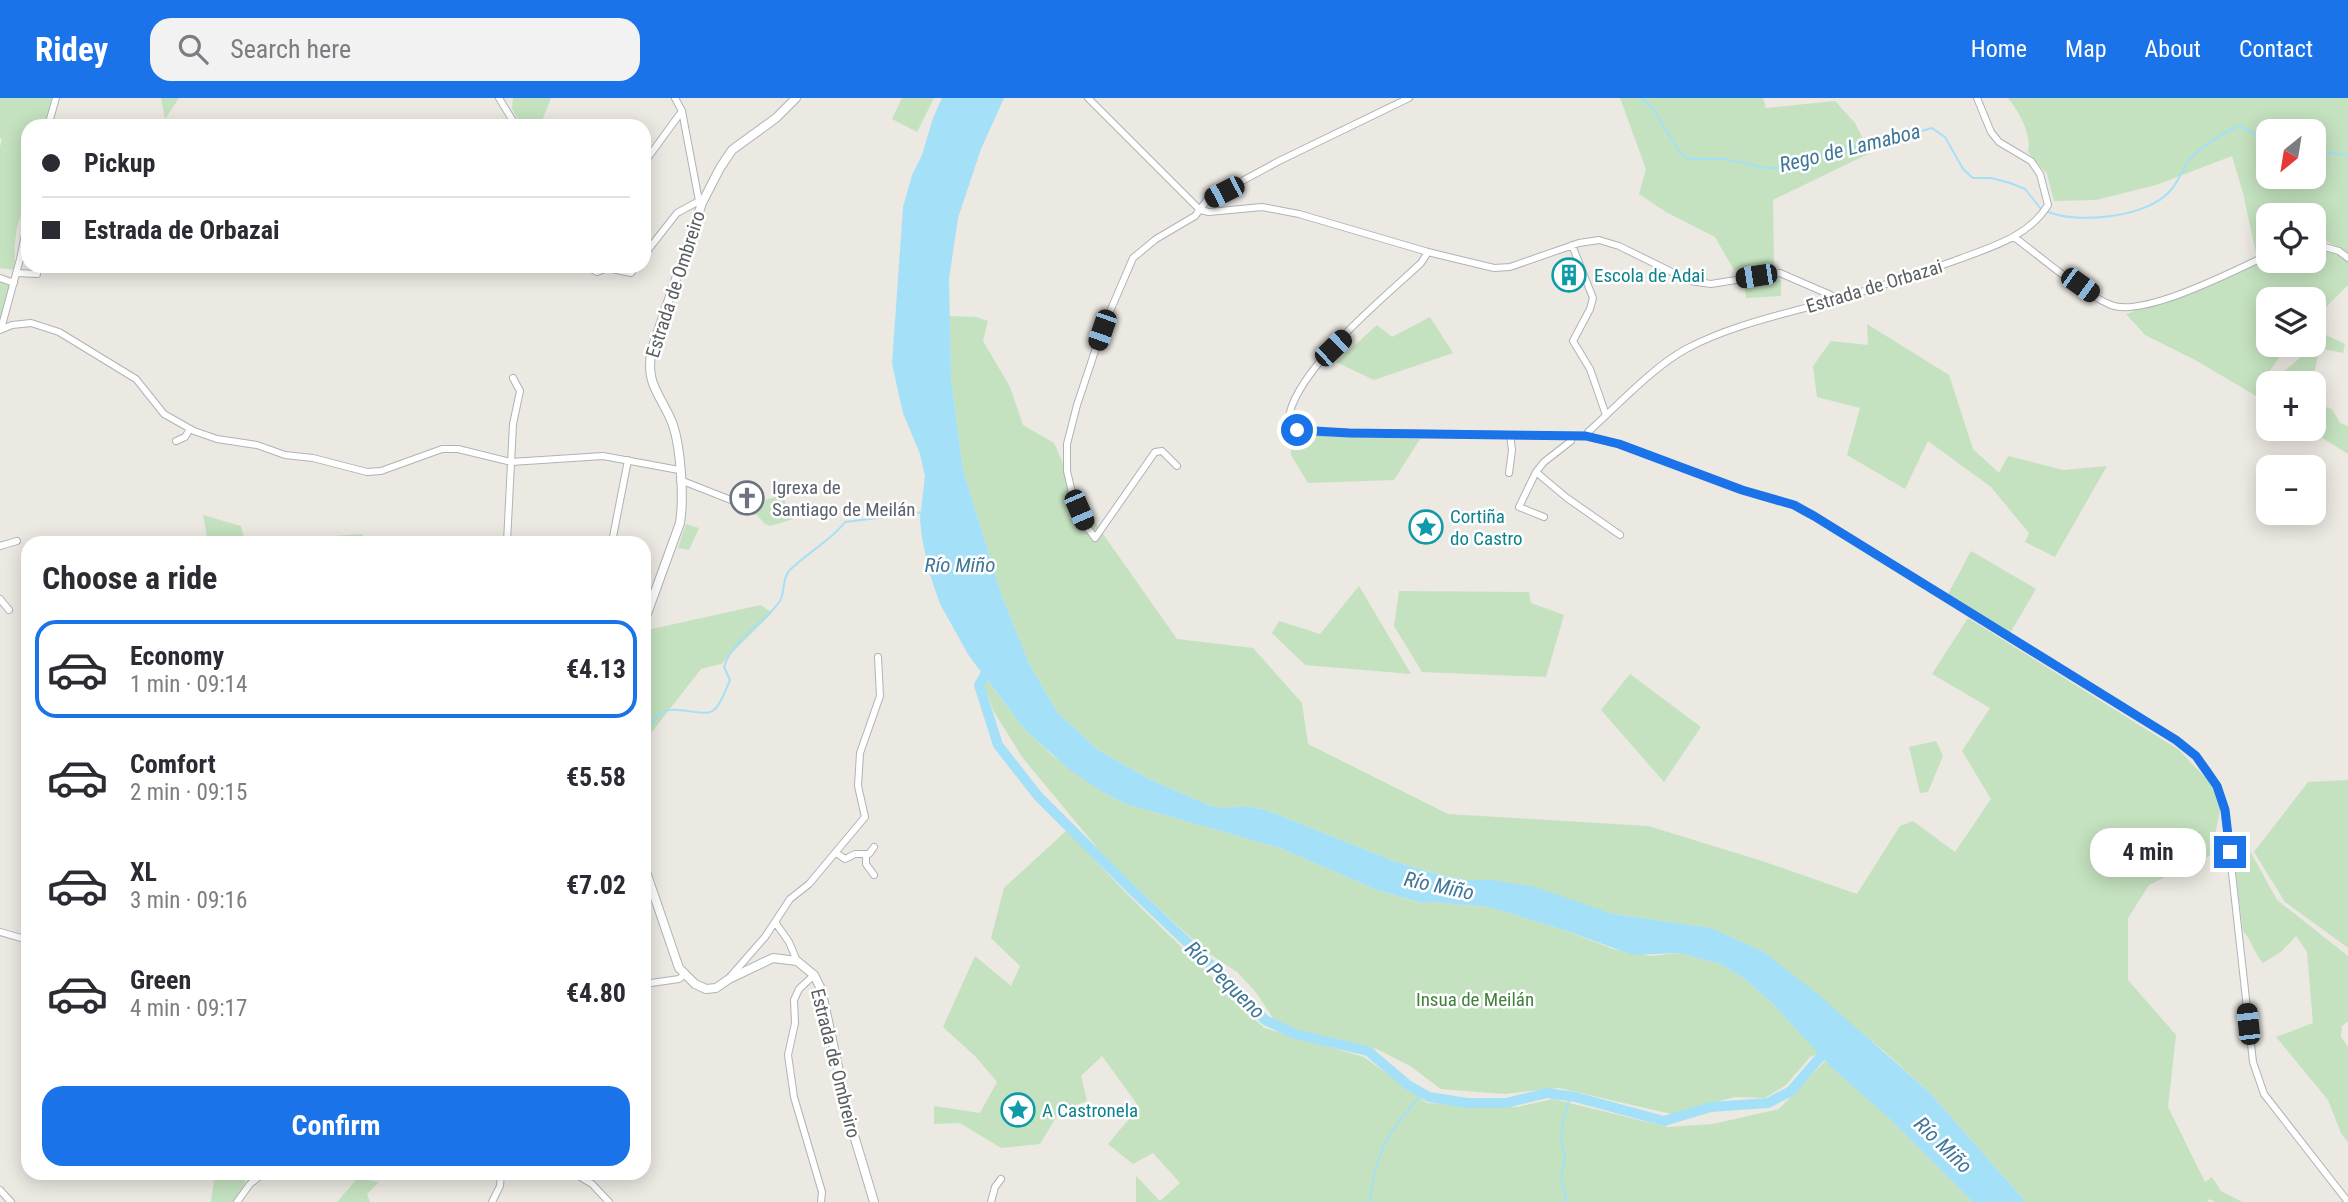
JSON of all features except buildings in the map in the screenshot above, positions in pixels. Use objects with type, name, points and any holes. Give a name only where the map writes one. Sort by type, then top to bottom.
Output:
[{"type":"street","points":[[50,119],[56,98]]},
{"type":"street","points":[[499,98],[512,119]]},
{"type":"street","points":[[651,246],[677,213],[700,202],[682,111],[676,98]]},
{"type":"street","name":"Estrada de Ombreiro","points":[[651,603],[680,523],[682,506],[673,426],[650,377],[648,366],[700,202],[732,150],[776,118],[796,98]]},
{"type":"street","points":[[1087,98],[1200,210],[1209,212],[1262,207],[1300,214],[1428,252],[1494,268],[1510,267],[1572,245],[1599,240],[1619,246],[1690,281],[1711,284],[1780,273],[1836,299]]},
{"type":"street","points":[[1177,466],[1162,451],[1155,452],[1095,538],[1084,523],[1073,497],[1067,471],[1067,444],[1102,330],[1133,258],[1156,239],[1195,216],[1207,200],[1279,161],[1409,98]]},
{"type":"street","name":"Estrada de Orbazai","points":[[1589,437],[1588,432],[1606,415],[1671,358],[1687,348],[1769,318],[1887,285],[2014,237],[2039,220],[2048,205],[2040,174],[2031,161],[1999,142],[1991,132],[1977,98]]},
{"type":"street","points":[[651,153],[682,111]]},
{"type":"street","points":[[2014,237],[2096,297],[2114,306],[2133,308],[2211,282],[2256,261]]},
{"type":"street","points":[[1572,245],[1593,298],[1573,341],[1590,369],[1606,415]]},
{"type":"street","points":[[2326,247],[2339,251],[2348,258]]},
{"type":"street","points":[[1428,252],[1421,263],[1333,348],[1309,375],[1292,401],[1288,421],[1291,427],[1303,432],[1589,437],[1619,444],[1742,490],[1794,505],[2176,740],[2196,756],[2217,786],[2228,824],[2253,1062],[2264,1094],[2348,1202]]},
{"type":"street","points":[[0,330],[21,254]]},
{"type":"street","points":[[17,273],[37,274]]},
{"type":"street","points":[[0,278],[14,283]]},
{"type":"street","points":[[1826,293],[1828,302]]},
{"type":"street","points":[[0,330],[12,325],[31,323],[59,332],[136,379],[164,414],[190,429],[217,439],[257,445],[285,455],[313,458],[367,472],[381,471],[442,449],[458,449],[511,462],[603,456],[679,470]]},
{"type":"street","points":[[507,536],[513,424],[520,391],[513,377]]},
{"type":"street","points":[[176,441],[185,437],[190,429]]},
{"type":"street","points":[[1509,473],[1512,450],[1510,435]]},
{"type":"street","points":[[1544,517],[1519,508],[1536,472],[1544,462],[1571,441],[1571,437]]},
{"type":"street","points":[[613,536],[628,460]]},
{"type":"street","points":[[1536,472],[1567,498],[1620,535]]},
{"type":"street","points":[[680,480],[731,500]]},
{"type":"street","points":[[0,546],[17,541]]},
{"type":"street","points":[[0,599],[9,610]]},
{"type":"street","points":[[729,979],[790,900],[809,884],[865,817],[858,786],[860,753],[880,696],[878,657]]},
{"type":"street","points":[[836,853],[845,859],[855,854],[869,854],[874,847]]},
{"type":"street","points":[[866,855],[866,864],[874,876]]},
{"type":"street","points":[[651,886],[679,968],[684,975],[706,989],[716,988],[773,958],[797,961],[789,942],[775,922]]},
{"type":"street","points":[[0,932],[21,938]]},
{"type":"street","name":"Estrada de Ombreiro","points":[[797,961],[814,975],[821,989],[850,1122],[874,1202]]},
{"type":"street","points":[[651,983],[679,979],[684,975]]},
{"type":"street","points":[[814,975],[799,989],[794,1000],[795,1023],[789,1055],[794,1097],[822,1192],[821,1202]]},
{"type":"street","points":[[991,1202],[995,1187],[1001,1179]]},
{"type":"street","points":[[237,1202],[255,1180]]},
{"type":"street","points":[[492,1202],[500,1180]]},
{"type":"street","points":[[585,1180],[609,1202]]},
{"type":"street","points":[[0,1190],[11,1202]]},
{"type":"green space","points":[[0,98],[52,98],[48,119],[21,119],[21,216],[17,227],[15,270],[0,268]]},
{"type":"green space","points":[[161,98],[179,98],[165,119]]},
{"type":"green space","points":[[513,98],[551,98],[543,119],[518,119],[512,109]]},
{"type":"green space","points":[[902,98],[934,98],[917,132],[892,119]]},
{"type":"green space","points":[[1620,98],[1763,98],[1766,108],[1835,101],[1855,123],[1870,153],[1773,200],[1774,266],[1734,270],[1715,237],[1666,212],[1639,194],[1646,169]]},
{"type":"green space","points":[[2008,98],[2348,98],[2348,253],[2326,241],[2326,203],[2256,203],[2256,253],[2232,156],[2156,185],[2096,200],[2054,201],[2047,174],[2028,152],[2028,138],[2020,116]]},
{"type":"green space","points":[[2326,248],[2336,251],[2348,261],[2348,285],[2326,307],[2326,287],[2256,287],[2256,357],[2280,357],[2270,371],[2256,371],[2256,396],[2197,361],[2145,335],[2126,314],[2209,287],[2256,265],[2256,273],[2326,273]]},
{"type":"green space","points":[[1781,279],[1781,296],[1746,298],[1744,282]]},
{"type":"green space","points":[[0,280],[12,284],[0,321]]},
{"type":"green space","points":[[949,316],[976,317],[988,321],[983,341],[1010,387],[1023,425],[1054,443],[1079,500],[1177,639],[1253,648],[1302,703],[1308,744],[1448,814],[1648,826],[1857,894],[1900,826],[1913,821],[1955,852],[1991,799],[1962,751],[1990,708],[1932,674],[1968,618],[2179,750],[2223,796],[2211,855],[2149,885],[2128,918],[2128,980],[2176,1035],[2168,1107],[2205,1182],[2212,1177],[2221,1191],[2242,1202],[2215,1202],[2209,1199],[2207,1202],[2026,1202],[1928,1091],[1764,952],[1710,928],[1613,914],[1492,880],[1465,880],[1445,876],[1396,862],[1266,810],[1246,806],[1211,806],[1151,780],[1098,750],[1057,712],[1029,663],[1002,596],[963,470],[951,378]]},
{"type":"green space","points":[[1430,317],[1453,353],[1374,380],[1336,362],[1377,325],[1392,337]]},
{"type":"green space","points":[[1867,324],[1949,375],[1973,449],[1999,473],[2008,456],[2063,470],[2107,466],[2055,557],[2025,542],[2029,533],[1991,487],[1928,441],[1905,489],[1847,455],[1860,408],[1817,397],[1813,366],[1831,341],[1868,345]]},
{"type":"green space","points":[[2326,335],[2345,344],[2343,353],[2326,349]]},
{"type":"green space","points":[[2301,357],[2318,357],[2315,371],[2284,371]]},
{"type":"green space","points":[[2326,407],[2332,409],[2340,423],[2348,426],[2348,454],[2326,440]]},
{"type":"green space","points":[[1291,435],[1420,439],[1394,480],[1308,483],[1291,455]]},
{"type":"green space","points":[[760,487],[765,500],[782,495],[793,519],[770,526],[734,502],[737,493]]},
{"type":"green space","points":[[203,515],[241,526],[244,536],[207,536]]},
{"type":"green space","points":[[686,524],[699,528],[689,550],[678,548]]},
{"type":"green space","points":[[1971,551],[2036,589],[2010,633],[1948,594]]},
{"type":"green space","points":[[1359,586],[1411,674],[1305,665],[1272,633],[1279,621],[1320,634]]},
{"type":"green space","points":[[1399,591],[1529,592],[1531,603],[1564,615],[1546,677],[1422,672],[1394,626]]},
{"type":"green space","points":[[761,605],[772,613],[721,664],[701,669],[651,733],[651,629]]},
{"type":"green space","points":[[1630,674],[1701,727],[1664,782],[1601,710]]},
{"type":"green space","name":"Insua de Meilán","points":[[986,679],[1026,731],[1052,755],[1101,791],[1126,804],[1280,848],[1377,890],[1421,903],[1489,907],[1561,929],[1613,949],[1651,956],[1679,953],[1721,964],[1745,979],[1773,1004],[1819,1053],[1810,1057],[1786,1085],[1765,1098],[1735,1097],[1671,1114],[1559,1088],[1504,1094],[1441,1089],[1410,1066],[1377,1049],[1347,1044],[1277,1024],[1255,991],[1237,972],[1204,950],[1109,862],[1022,757],[993,710],[983,683]]},
{"type":"green space","points":[[1936,741],[1943,756],[1928,792],[1920,793],[1909,747]]},
{"type":"green space","points":[[2348,780],[2347,947],[2285,902],[2254,852],[2308,782]]},
{"type":"green space","points":[[1067,830],[1125,892],[1264,1028],[1364,1057],[1427,1103],[1517,1107],[1553,1099],[1668,1127],[1713,1124],[1779,1109],[1826,1060],[1973,1202],[1136,1202],[1136,1176],[1160,1201],[1180,1183],[1153,1153],[1133,1164],[1108,1144],[1139,1107],[1102,1056],[1081,1076],[1087,1101],[1060,1111],[1040,1144],[1001,1148],[960,1123],[934,1124],[934,1106],[980,1113],[997,1082],[976,1057],[943,1027],[975,956],[1011,986],[1020,966],[991,938],[1004,888]]},
{"type":"green space","points":[[2231,836],[2250,851],[2277,900],[2348,956],[2348,1021],[2342,1026],[2341,1037],[2348,1047],[2348,1142],[2341,1133],[2328,1100],[2276,1037],[2313,1023],[2307,952],[2296,936],[2282,951],[2263,963],[2260,959],[2243,931]]},
{"type":"green space","points":[[214,1180],[245,1180],[233,1202],[211,1202]]},
{"type":"green space","points":[[356,1180],[379,1182],[367,1194],[370,1202],[337,1202]]},
{"type":"water","name":"Río Miño","points":[[942,98],[1004,98],[981,149],[958,218],[949,279],[951,378],[963,470],[1002,596],[1029,663],[1057,712],[1098,750],[1151,780],[1211,806],[1246,806],[1266,810],[1396,862],[1444,876],[1535,887],[1613,914],[1711,928],[1764,952],[1818,994],[1928,1091],[2026,1202],[1973,1202],[1889,1118],[1831,1067],[1773,1004],[1745,979],[1721,964],[1679,953],[1633,955],[1489,907],[1422,903],[1377,890],[1280,848],[1126,804],[1069,769],[1026,731],[969,656],[940,604],[929,572],[922,538],[920,519],[925,476],[920,454],[903,413],[892,364],[903,207],[912,175]]},
{"type":"waterway","name":"Rego de Lamaboa","points":[[1641,98],[1652,107],[1680,153],[1689,159],[1724,159],[1765,168],[1787,168],[1841,147],[1879,143],[1932,128],[1945,137],[1963,169],[1973,178],[1991,178],[2025,189],[2041,209]]},
{"type":"waterway","name":"Rego de Lamaboa","points":[[2046,211],[2093,218],[2146,207],[2160,200],[2173,188],[2187,163],[2204,146],[2240,126],[2256,135]]},
{"type":"waterway","name":"Rego de Lamaboa","points":[[2326,152],[2348,155]]},
{"type":"waterway","points":[[651,725],[655,718],[669,710],[702,713],[717,707],[730,680],[724,667],[734,648],[780,601],[789,571],[845,522],[924,512]]},
{"type":"waterway","name":"Río Pequeno","points":[[990,666],[979,685],[998,745],[1038,796],[1129,887],[1265,1020],[1295,1034],[1368,1051],[1408,1085],[1429,1097],[1467,1103],[1506,1103],[1547,1093],[1575,1097],[1664,1121],[1711,1107],[1768,1103],[1791,1091],[1830,1049]]},
{"type":"waterway","points":[[1370,1202],[1375,1170],[1386,1142],[1402,1117],[1423,1094]]},
{"type":"waterway","points":[[1567,1202],[1561,1178],[1565,1156],[1561,1139],[1570,1096]]},
{"type":"place","name":"Escola de Adai","points":[[1569,275]]},
{"type":"place","name":"Igrexa de Santiago de Meilán","points":[[747,498]]},
{"type":"place","name":"Cortiña do Castro","points":[[1426,527]]},
{"type":"place","name":"A Castronela","points":[[1018,1110]]},
{"type":"route","points":[[1297,430],[1586,436],[1619,444],[1742,490],[1794,505],[2176,740],[2196,756],[2217,786],[2228,824],[2230,852]]}]
